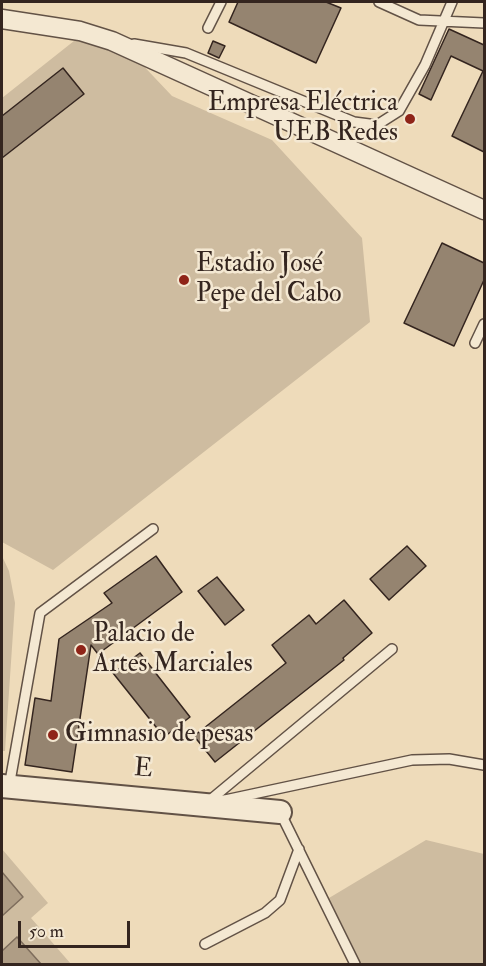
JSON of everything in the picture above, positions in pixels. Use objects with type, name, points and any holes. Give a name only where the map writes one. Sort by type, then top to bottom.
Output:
[{"type":"street","points":[[2,19],[80,31],[112,41],[484,210]]},
{"type":"street","name":"E","points":[[5,787],[280,812]]},
{"type":"lane","points":[[208,28],[221,2]]},
{"type":"lane","points":[[379,2],[418,20],[484,22]]},
{"type":"lane","points":[[112,41],[186,52],[354,122],[377,125],[399,111],[425,65],[452,2]]},
{"type":"lane","points":[[475,343],[484,324]]},
{"type":"lane","points":[[5,787],[40,613],[153,529]]},
{"type":"lane","points":[[205,805],[392,649]]},
{"type":"lane","points":[[205,805],[262,790],[412,760],[449,759],[484,765]]},
{"type":"lane","points":[[280,812],[355,964]]},
{"type":"lane","points":[[205,944],[265,913],[280,900],[299,849]]},
{"type":"shaded area","name":"Estadio José Pepe del Cabo","points":[[79,37],[137,59],[172,96],[272,140],[362,238],[370,322],[53,570],[2,542],[2,98]]},
{"type":"shaded area","points":[[2,556],[9,571],[15,603],[5,751],[2,751]]},
{"type":"shaded area","points":[[426,840],[484,854],[484,964],[361,964],[329,898]]},
{"type":"shaded area","points":[[2,849],[48,903],[31,918],[71,964],[2,964]]},
{"type":"shaded area","points":[[2,872],[23,897],[2,916]]},
{"type":"shaded area","points":[[17,937],[41,964],[2,964],[2,951]]},
{"type":"building","points":[[238,2],[326,2],[341,8],[316,63],[229,22]]},
{"type":"building","points":[[449,29],[484,45],[484,152],[452,136],[483,71],[451,56],[431,100],[419,94]]},
{"type":"building","points":[[213,41],[225,46],[219,58],[208,53]]},
{"type":"building","points":[[63,68],[84,94],[2,158],[2,116]]},
{"type":"building","points":[[442,243],[484,263],[484,280],[454,346],[404,323]]},
{"type":"building","points":[[407,546],[426,566],[389,600],[370,579]]},
{"type":"building","points":[[156,556],[182,592],[98,654],[91,645],[72,772],[25,765],[35,698],[51,701],[59,639],[112,603],[104,593]]},
{"type":"building","points":[[217,577],[244,610],[225,625],[198,591]]},
{"type":"building","points":[[344,600],[372,633],[343,658],[344,660],[215,762],[194,736],[286,663],[272,645],[309,615],[316,624]]},
{"type":"building","points":[[140,653],[190,717],[164,737],[113,673]]},
{"type":"place","name":"Empresa Eléctrica UEB Redes","points":[[410,119]]},
{"type":"place","name":"Estadio José Pepe del Cabo","points":[[184,280]]},
{"type":"place","name":"Palacio de Artes Marciales","points":[[81,650]]},
{"type":"place","name":"Gimnasio de pesas","points":[[53,735]]}]
